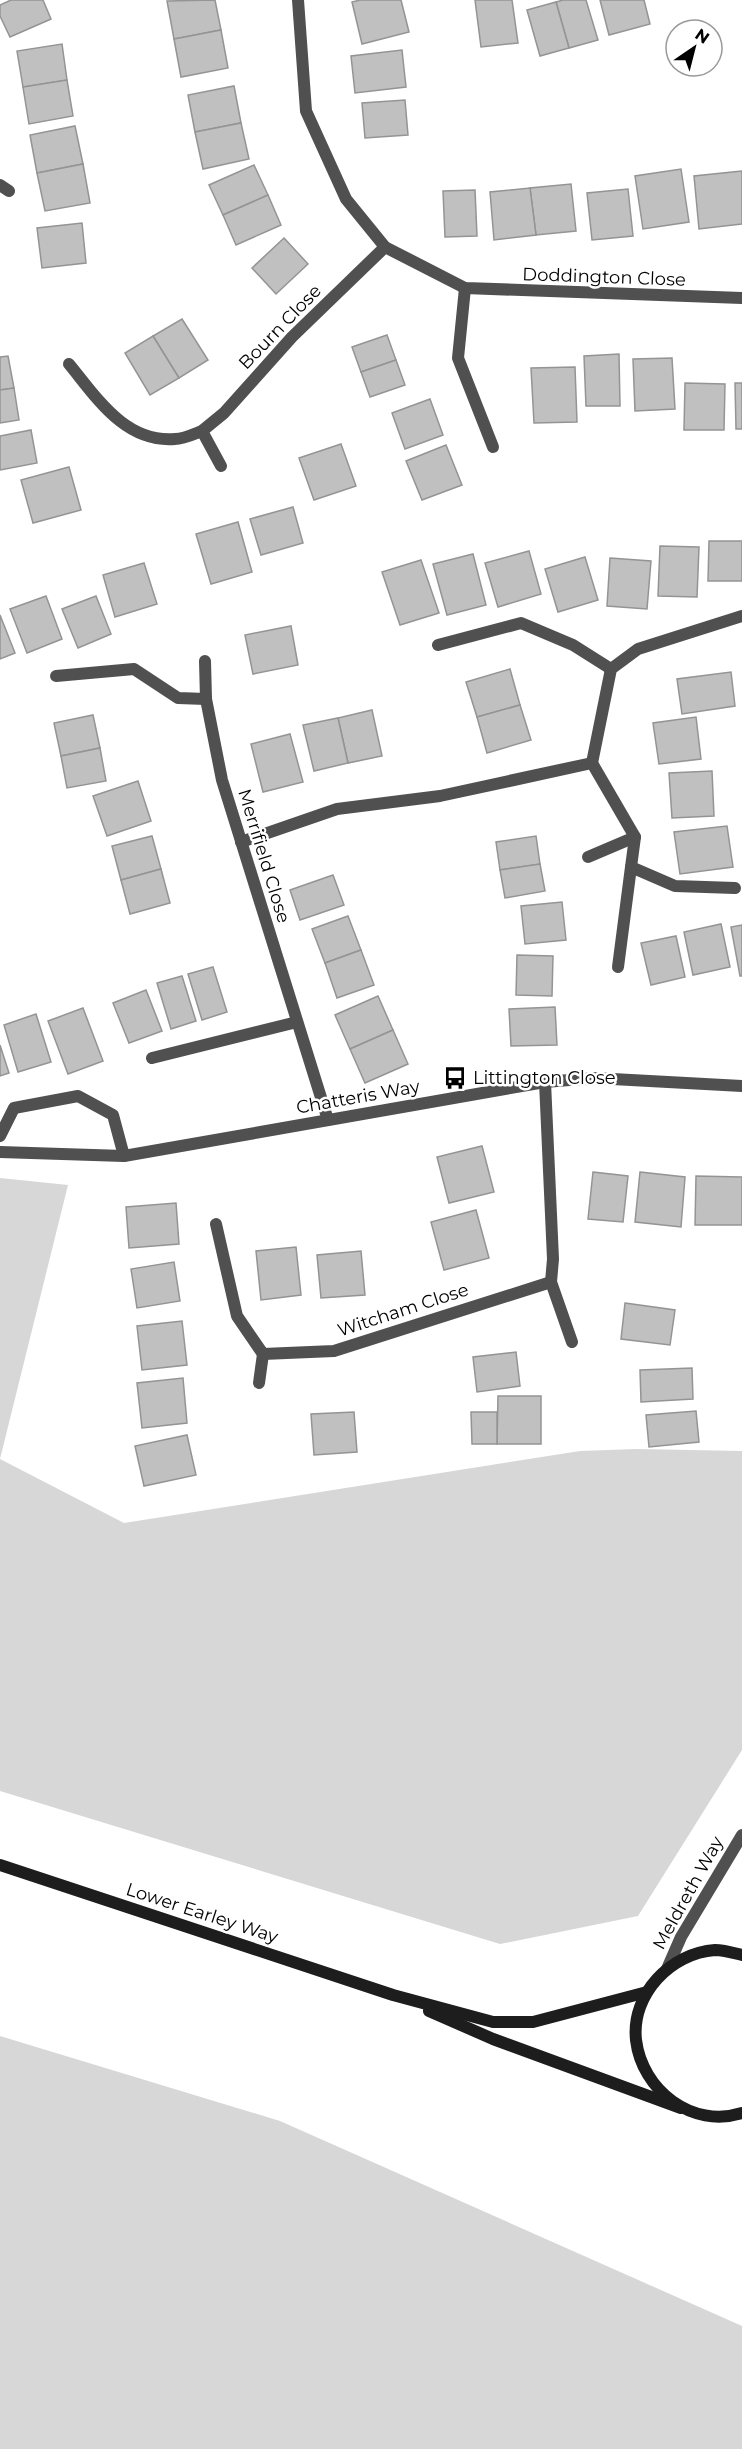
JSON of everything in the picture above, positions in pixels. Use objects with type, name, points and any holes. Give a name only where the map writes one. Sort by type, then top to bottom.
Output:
[{"type":"main road","name":"Lower Earley Way","points":[[0,1865],[393,1995],[493,2022],[533,2022],[647,1992]]},
{"type":"main road","points":[[681,2108],[662,2094],[645,2071],[636,2039],[641,2005],[647,1992],[667,1969],[691,1954],[717,1950],[742,1955]]},
{"type":"main road","name":"Lower Earley Way","points":[[393,1995],[493,2039],[681,2108],[706,2116],[742,2113]]},
{"type":"street","name":"Doddington Close","points":[[298,0],[306,111],[346,199],[385,248],[465,288],[742,298]]},
{"type":"street","name":"Bourn Close","points":[[69,364],[113,418],[147,438],[177,440],[202,431],[224,413],[292,337],[385,248]]},
{"type":"street","points":[[465,288],[458,358],[492,447]]},
{"type":"street","points":[[202,431],[221,466]]},
{"type":"street","points":[[618,967],[634,837],[592,763],[611,669],[638,649],[742,615]]},
{"type":"street","points":[[438,645],[521,623],[573,645],[611,669]]},
{"type":"street","name":"Merrifield Close","points":[[205,661],[206,699],[222,780],[328,1120]]},
{"type":"street","points":[[56,676],[134,669],[178,698],[206,699]]},
{"type":"street","points":[[241,842],[337,809],[440,796],[592,763]]},
{"type":"street","points":[[588,857],[634,837]]},
{"type":"street","points":[[631,867],[675,886],[735,888]]},
{"type":"street","points":[[152,1058],[297,1022]]},
{"type":"street","name":"Chatteris Way","points":[[0,1152],[124,1156],[545,1082],[594,1078],[742,1086]]},
{"type":"street","points":[[545,1082],[553,1259],[551,1282],[572,1342]]},
{"type":"street","points":[[0,1136],[14,1108],[78,1096],[113,1115],[124,1156]]},
{"type":"street","points":[[216,1224],[237,1316],[263,1354],[259,1383]]},
{"type":"street","name":"Witcham Close","points":[[263,1354],[334,1351],[551,1282]]},
{"type":"street","name":"Meldreth Way","points":[[667,1969],[681,1937],[742,1834]]},
{"type":"shaded area","points":[[0,1178],[68,1185],[0,1459]]},
{"type":"shaded area","points":[[636,1449],[742,1451],[742,1750],[638,1916],[500,1944],[0,1791],[0,1459],[124,1523],[580,1451]]},
{"type":"shaded area","points":[[0,2036],[280,2121],[742,2326],[742,2449],[0,2449]]},
{"type":"building","points":[[11,0],[43,0],[51,19],[10,37],[0,16],[0,5]]},
{"type":"building","points":[[215,0],[221,30],[174,39],[167,1]]},
{"type":"building","points":[[401,0],[409,32],[362,44],[352,2]]},
{"type":"building","points":[[475,0],[512,0],[518,43],[481,47]]},
{"type":"building","points":[[586,0],[598,40],[569,48],[556,2]]},
{"type":"building","points":[[600,0],[644,0],[650,24],[609,35]]},
{"type":"building","points":[[556,2],[569,48],[540,56],[527,10]]},
{"type":"building","points":[[221,30],[228,68],[181,77],[174,39]]},
{"type":"building","points":[[62,44],[67,80],[23,87],[17,51]]},
{"type":"building","points":[[402,50],[406,87],[355,93],[351,56]]},
{"type":"building","points":[[67,80],[73,116],[29,124],[23,87]]},
{"type":"building","points":[[234,86],[241,123],[195,132],[188,95]]},
{"type":"building","points":[[405,100],[408,135],[365,138],[362,103]]},
{"type":"building","points":[[241,123],[249,159],[203,169],[195,132]]},
{"type":"building","points":[[75,126],[83,164],[37,173],[30,135]]},
{"type":"building","points":[[83,164],[90,203],[45,211],[37,173]]},
{"type":"building","points":[[254,165],[268,195],[223,215],[209,185]]},
{"type":"building","points":[[681,169],[689,222],[643,229],[635,176]]},
{"type":"building","points":[[742,171],[742,224],[699,229],[694,176]]},
{"type":"building","points":[[571,184],[576,231],[536,235],[530,188]]},
{"type":"building","points":[[530,188],[536,235],[494,240],[490,192]]},
{"type":"building","points":[[628,189],[633,236],[592,240],[587,193]]},
{"type":"building","points":[[475,190],[477,236],[445,237],[443,191]]},
{"type":"building","points":[[268,195],[281,225],[236,245],[223,215]]},
{"type":"building","points":[[82,223],[86,263],[42,268],[37,228]]},
{"type":"building","points":[[284,238],[308,264],[276,294],[252,268]]},
{"type":"building","points":[[182,319],[208,360],[179,378],[153,336]]},
{"type":"building","points":[[387,335],[396,360],[361,372],[352,347]]},
{"type":"building","points":[[153,336],[179,378],[150,395],[125,353]]},
{"type":"building","points":[[619,354],[620,406],[586,406],[584,356]]},
{"type":"building","points":[[8,356],[14,388],[0,390],[0,357]]},
{"type":"building","points":[[672,358],[675,409],[635,411],[633,359]]},
{"type":"building","points":[[396,360],[405,385],[370,397],[361,372]]},
{"type":"building","points":[[575,367],[577,422],[534,423],[531,368]]},
{"type":"building","points":[[685,383],[725,384],[724,430],[684,430]]},
{"type":"building","points":[[735,383],[742,383],[742,429],[736,429]]},
{"type":"building","points":[[14,388],[19,420],[0,423],[0,390]]},
{"type":"building","points":[[430,399],[443,435],[405,449],[392,413]]},
{"type":"building","points":[[31,430],[37,463],[0,470],[0,436]]},
{"type":"building","points":[[341,444],[356,486],[314,500],[299,458]]},
{"type":"building","points":[[446,445],[462,485],[422,500],[406,461]]},
{"type":"building","points":[[69,467],[81,510],[33,523],[21,480]]},
{"type":"building","points":[[293,507],[303,543],[261,555],[250,519]]},
{"type":"building","points":[[238,522],[252,572],[211,584],[196,534]]},
{"type":"building","points":[[709,541],[742,541],[742,581],[708,581]]},
{"type":"building","points":[[660,546],[699,547],[697,597],[658,596]]},
{"type":"building","points":[[529,551],[541,594],[498,607],[485,563]]},
{"type":"building","points":[[473,554],[486,605],[447,615],[433,564]]},
{"type":"building","points":[[585,557],[598,600],[558,612],[545,569]]},
{"type":"building","points":[[610,558],[651,561],[647,609],[607,606]]},
{"type":"building","points":[[421,560],[439,613],[400,625],[382,572]]},
{"type":"building","points":[[144,563],[157,604],[115,617],[103,575]]},
{"type":"building","points":[[46,596],[62,639],[27,653],[10,609]]},
{"type":"building","points":[[96,596],[111,634],[78,648],[62,609]]},
{"type":"building","points":[[0,615],[15,653],[0,659]]},
{"type":"building","points":[[291,626],[298,665],[253,674],[245,635]]},
{"type":"building","points":[[510,669],[520,705],[477,717],[466,682]]},
{"type":"building","points":[[731,672],[735,706],[682,714],[677,679]]},
{"type":"building","points":[[520,705],[531,740],[487,753],[477,717]]},
{"type":"building","points":[[372,710],[382,756],[348,763],[338,718]]},
{"type":"building","points":[[93,715],[100,748],[61,756],[54,723]]},
{"type":"building","points":[[696,717],[701,759],[659,764],[653,723]]},
{"type":"building","points":[[338,718],[348,763],[314,771],[303,725]]},
{"type":"building","points":[[290,734],[303,782],[263,792],[251,744]]},
{"type":"building","points":[[100,748],[106,781],[67,788],[61,756]]},
{"type":"building","points":[[712,771],[714,816],[672,818],[669,773]]},
{"type":"building","points":[[138,781],[151,821],[107,836],[93,796]]},
{"type":"building","points":[[727,826],[733,867],[680,874],[674,832]]},
{"type":"building","points":[[152,836],[161,869],[121,880],[112,846]]},
{"type":"building","points":[[536,836],[540,864],[500,870],[496,842]]},
{"type":"building","points":[[540,864],[545,891],[505,898],[500,870]]},
{"type":"building","points":[[161,869],[170,903],[130,914],[121,880]]},
{"type":"building","points":[[333,875],[344,905],[300,920],[290,890]]},
{"type":"building","points":[[562,902],[566,940],[525,944],[521,906]]},
{"type":"building","points":[[348,916],[361,950],[325,963],[312,929]]},
{"type":"building","points":[[721,924],[730,967],[693,975],[684,932]]},
{"type":"building","points":[[742,925],[742,976],[740,976],[731,927]]},
{"type":"building","points":[[676,936],[685,977],[651,985],[641,943]]},
{"type":"building","points":[[361,950],[374,985],[337,998],[325,963]]},
{"type":"building","points":[[517,955],[553,956],[552,996],[516,995]]},
{"type":"building","points":[[213,967],[227,1012],[202,1020],[188,974]]},
{"type":"building","points":[[182,976],[196,1021],[171,1029],[157,983]]},
{"type":"building","points":[[146,990],[162,1031],[129,1043],[113,1003]]},
{"type":"building","points":[[378,996],[393,1030],[350,1049],[335,1015]]},
{"type":"building","points":[[555,1007],[557,1045],[511,1046],[509,1009]]},
{"type":"building","points":[[83,1008],[103,1061],[68,1074],[48,1021]]},
{"type":"building","points":[[36,1014],[51,1062],[18,1072],[4,1025]]},
{"type":"building","points":[[393,1030],[408,1064],[365,1083],[350,1049]]},
{"type":"building","points":[[0,1045],[9,1073],[0,1076]]},
{"type":"building","points":[[482,1146],[494,1192],[449,1203],[437,1157]]},
{"type":"building","points":[[593,1172],[628,1176],[623,1222],[588,1219]]},
{"type":"building","points":[[640,1172],[685,1177],[681,1227],[635,1222]]},
{"type":"building","points":[[696,1176],[742,1177],[742,1225],[695,1225]]},
{"type":"building","points":[[176,1203],[179,1244],[129,1248],[126,1207]]},
{"type":"building","points":[[476,1210],[489,1258],[444,1270],[431,1222]]},
{"type":"building","points":[[296,1247],[301,1295],[261,1300],[256,1251]]},
{"type":"building","points":[[361,1251],[365,1295],[321,1298],[317,1255]]},
{"type":"building","points":[[174,1262],[180,1301],[137,1308],[131,1269]]},
{"type":"building","points":[[625,1303],[675,1310],[670,1345],[621,1339]]},
{"type":"building","points":[[182,1321],[187,1365],[142,1370],[137,1326]]},
{"type":"building","points":[[516,1352],[520,1386],[477,1392],[473,1357]]},
{"type":"building","points":[[692,1368],[693,1399],[641,1402],[640,1370]]},
{"type":"building","points":[[183,1378],[187,1423],[142,1428],[137,1383]]},
{"type":"building","points":[[498,1396],[541,1396],[541,1444],[497,1444]]},
{"type":"building","points":[[696,1411],[699,1442],[649,1447],[646,1415]]},
{"type":"building","points":[[354,1412],[357,1452],[314,1455],[311,1414]]},
{"type":"building","points":[[471,1412],[497,1412],[497,1444],[472,1444]]},
{"type":"building","points":[[187,1435],[196,1475],[144,1486],[135,1446]]},
{"type":"place","name":"Littington Close","points":[[455,1078]]}]
